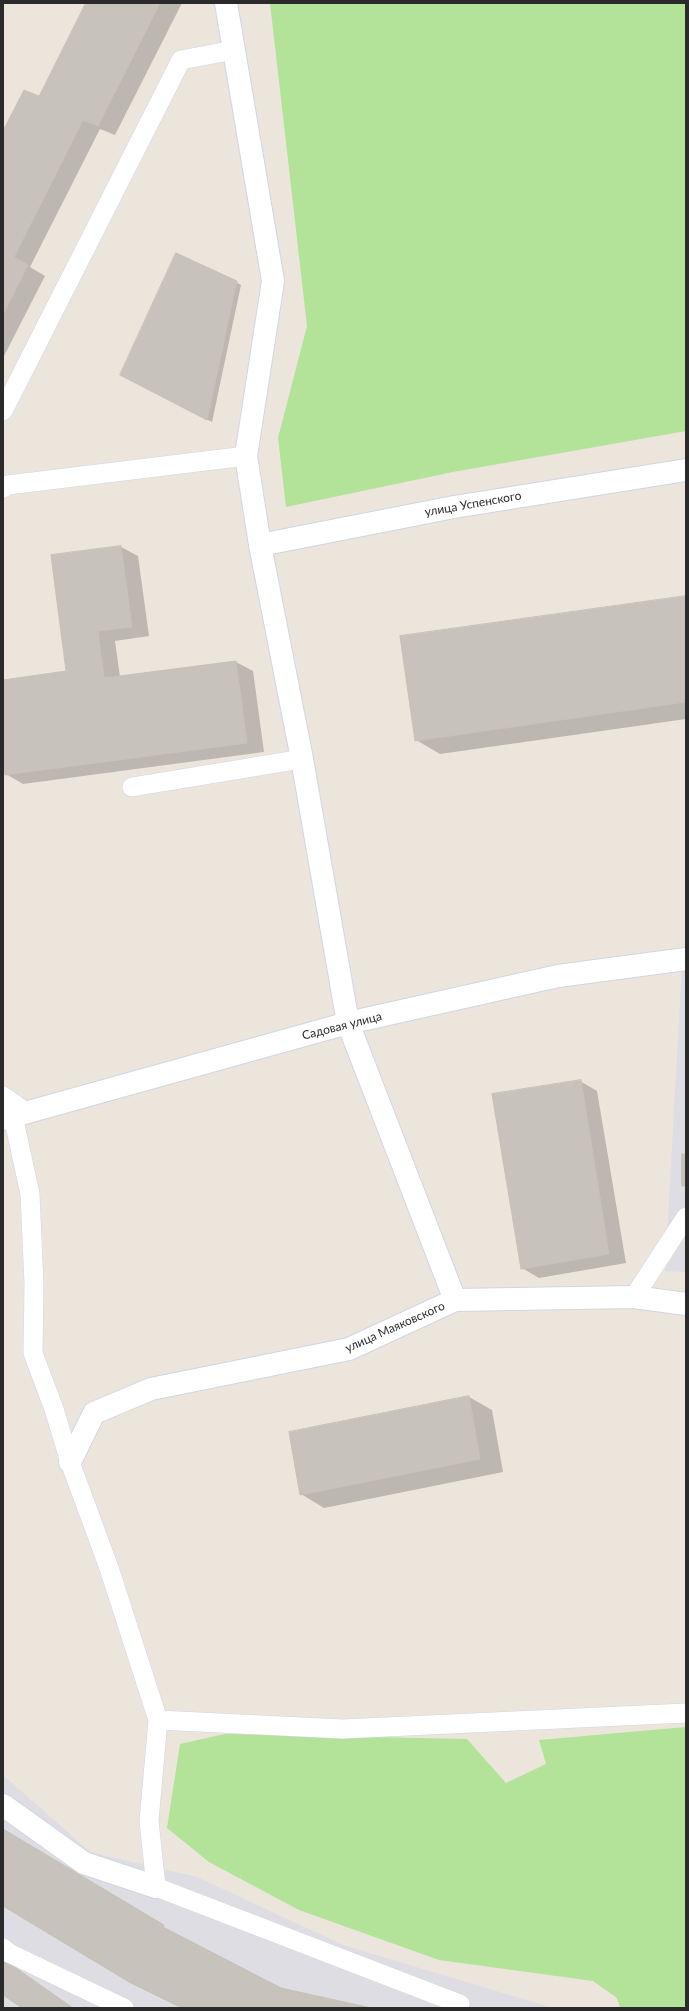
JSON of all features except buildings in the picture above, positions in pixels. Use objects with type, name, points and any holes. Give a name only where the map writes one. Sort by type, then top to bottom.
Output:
[{"type":"street","points":[[226,3],[274,281],[246,456],[260,546],[302,759],[348,1023],[455,1300]]},
{"type":"street","name":"улица Успенского","points":[[260,546],[454,507],[686,470]]},
{"type":"street","name":"Садовая улица","points":[[14,1116],[348,1023],[558,976],[686,959]]},
{"type":"street","name":"улица Маяковского","points":[[70,1462],[94,1413],[151,1389],[349,1349],[455,1300],[634,1297],[686,1304]]},
{"type":"street","points":[[3,1805],[84,1863],[156,1887]]},
{"type":"lane","points":[[3,411],[181,60],[234,50]]},
{"type":"lane","points":[[3,488],[8,485],[246,456]]},
{"type":"lane","points":[[132,787],[302,759]]},
{"type":"lane","points":[[3,1096],[14,1116],[30,1194],[34,1284],[33,1353],[54,1409],[70,1462],[108,1568],[158,1720],[149,1821],[156,1887],[460,2004]]},
{"type":"lane","points":[[634,1297],[686,1217]]},
{"type":"lane","points":[[158,1720],[192,1720],[343,1729],[686,1713]]},
{"type":"lane","points":[[3,1948],[9,1953],[124,2008]]},
{"type":"shaded area","points":[[682,965],[686,965],[686,1272],[665,1271]]},
{"type":"shaded area","points":[[3,1775],[90,1852],[197,1877],[343,1945],[553,2008],[3,2008]]},
{"type":"green space","points":[[270,3],[686,4],[686,431],[453,472],[286,507],[278,438],[307,326]]},
{"type":"green space","points":[[686,1727],[686,2008],[620,2008],[617,1998],[593,1981],[439,1960],[299,1910],[209,1862],[167,1828],[180,1744],[225,1734],[467,1739],[506,1783],[546,1764],[539,1740]]}]
